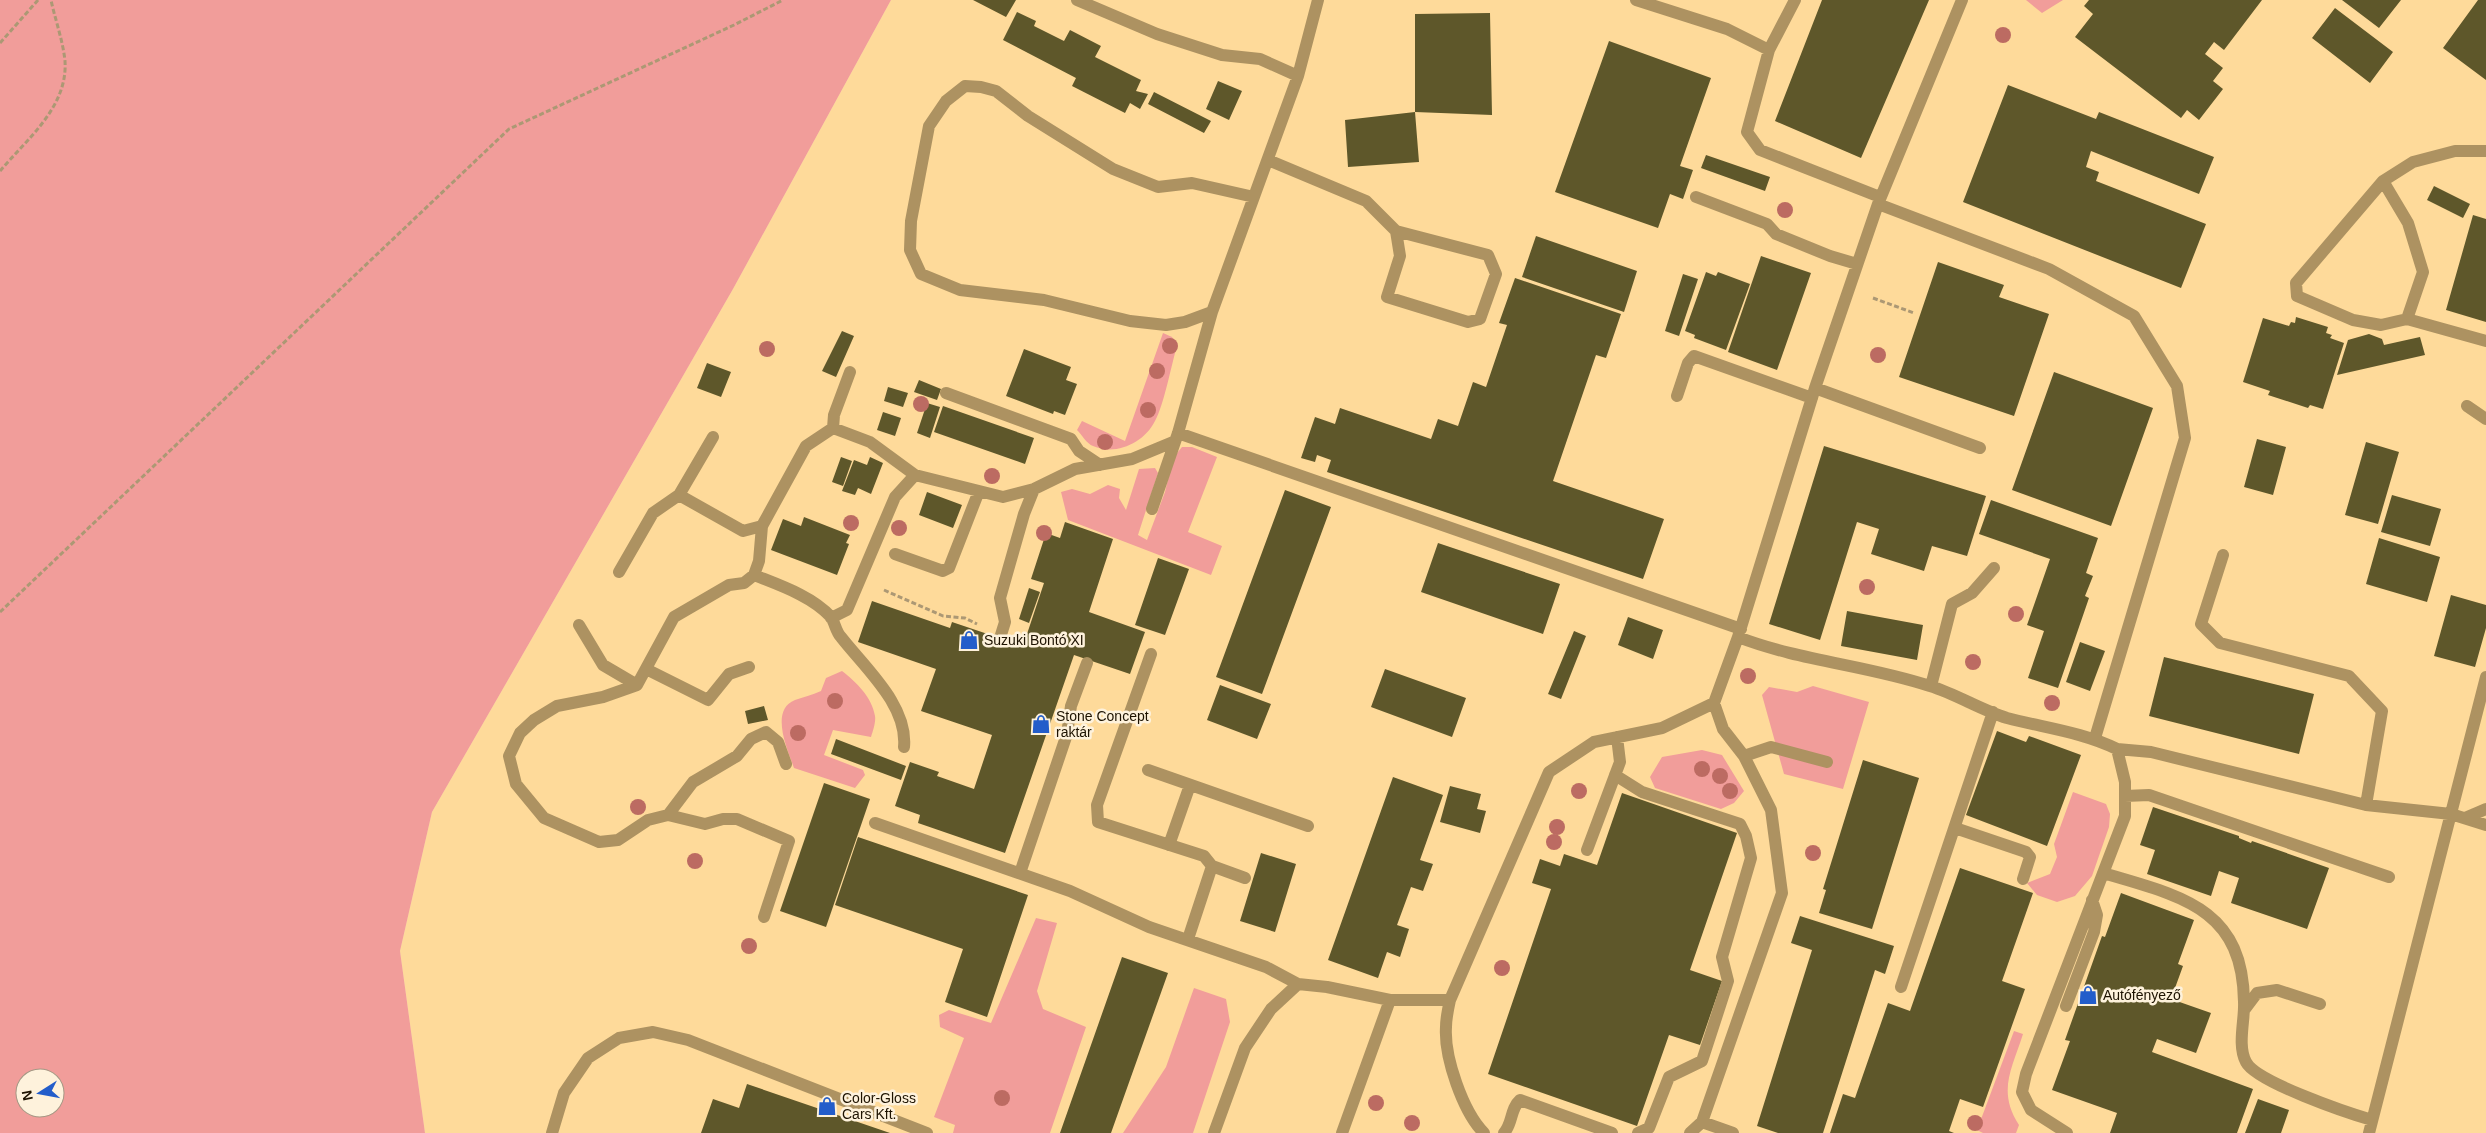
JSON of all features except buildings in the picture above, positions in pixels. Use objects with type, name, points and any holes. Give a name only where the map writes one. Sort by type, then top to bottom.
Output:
[{"type":"lane","points":[[1077,0],[1157,34],[1222,55],[1260,59],[1298,76]]},
{"type":"lane","points":[[1152,509],[1212,312],[1298,76],[1318,0]]},
{"type":"lane","points":[[1636,0],[1727,29],[1769,50]]},
{"type":"lane","points":[[1795,0],[1769,50],[1747,132],[1760,150],[1879,201],[2049,268],[2134,316],[2177,386],[2185,438],[2094,738]]},
{"type":"lane","points":[[1690,1133],[1702,1122],[1782,893],[1771,810],[1744,756],[1723,729],[1714,703],[1740,633],[1813,393],[1879,201],[1962,0]]},
{"type":"lane","points":[[1212,312],[1185,322],[1166,325],[1130,320],[1044,300],[960,290],[921,274],[910,250],[911,221],[929,126],[946,101],[965,86],[982,87],[996,91],[1028,116],[1113,169],[1158,187],[1192,183],[1254,198]]},
{"type":"lane","points":[[2486,152],[2455,150],[2413,162],[2382,181],[2296,283],[2297,296],[2353,320],[2381,325],[2407,319],[2486,340]]},
{"type":"lane","points":[[1268,160],[1366,201],[1396,231],[1488,255],[1496,274],[1480,319],[1468,322],[1387,297],[1400,256],[1396,231]]},
{"type":"lane","points":[[2382,181],[2408,223],[2423,272],[2407,319]]},
{"type":"lane","points":[[1696,197],[1766,224],[1776,234],[1830,256],[1857,264]]},
{"type":"lane","points":[[1677,396],[1688,363],[1694,356],[1980,448]]},
{"type":"lane","points":[[834,428],[834,415],[850,372]]},
{"type":"lane","points":[[946,393],[1071,438],[1079,451],[1100,465]]},
{"type":"lane","points":[[2467,406],[2486,419]]},
{"type":"lane","points":[[764,917],[789,841],[737,819],[723,819],[705,824],[668,815],[648,820],[618,840],[598,842],[544,818],[516,784],[509,756],[520,733],[534,720],[557,706],[603,697],[637,685],[674,617],[729,585],[744,583],[754,575],[759,561],[762,526],[806,446],[821,434],[834,428],[870,442],[915,475],[1003,497],[1034,489],[1075,469],[1132,459],[1175,437],[1740,633],[1765,648],[1860,667],[1931,686],[2006,717],[2094,738],[2117,749],[2151,752],[2366,805],[2450,814],[2486,825]]},
{"type":"lane","points":[[620,572],[653,513],[679,495],[713,437]]},
{"type":"lane","points":[[831,618],[847,610],[895,497],[915,475]]},
{"type":"lane","points":[[1001,633],[1005,622],[1000,598],[1024,514],[1034,489]]},
{"type":"lane","points":[[895,554],[943,571],[949,568],[979,491]]},
{"type":"lane","points":[[679,495],[743,530],[762,526]]},
{"type":"lane","points":[[2223,555],[2201,624],[2220,643],[2349,676],[2382,711],[2366,805]]},
{"type":"lane","points":[[1931,686],[1952,604],[1972,593],[1994,568]]},
{"type":"lane","points":[[754,575],[797,592],[831,618],[839,635],[889,697],[900,717],[906,734],[904,747]]},
{"type":"lane","points":[[578,625],[603,665],[637,685]]},
{"type":"lane","points":[[1151,654],[1097,805],[1098,822],[1204,856],[1212,866],[1245,878]]},
{"type":"lane","points":[[1020,873],[1067,734],[1071,706],[1087,663]]},
{"type":"lane","points":[[646,669],[708,700],[729,674],[749,667]]},
{"type":"lane","points":[[2369,1133],[2486,677]]},
{"type":"lane","points":[[1484,1133],[1477,1126],[1456,1086],[1446,1028],[1450,1000],[1550,772],[1594,742],[1662,728],[1714,703]]},
{"type":"lane","points":[[1901,987],[1993,712]]},
{"type":"lane","points":[[668,815],[693,782],[737,756],[750,739],[766,732],[778,742],[786,764]]},
{"type":"lane","points":[[1587,850],[1620,762],[1616,737]]},
{"type":"lane","points":[[1744,756],[1772,747],[1827,762]]},
{"type":"lane","points":[[2067,1133],[2031,1110],[2022,1092],[2026,1074],[2126,816],[2125,782],[2117,749]]},
{"type":"lane","points":[[1148,770],[1308,826]]},
{"type":"lane","points":[[1615,775],[1642,792],[1740,824],[1746,836],[1751,858],[1722,957],[1728,981],[1702,1061],[1669,1077],[1649,1128],[1638,1133]]},
{"type":"lane","points":[[1169,845],[1190,785]]},
{"type":"lane","points":[[2125,796],[2149,796],[2389,877]]},
{"type":"lane","points":[[2465,818],[2486,809]]},
{"type":"lane","points":[[875,823],[1070,892],[1149,927],[1266,967],[1298,984],[1327,986],[1390,1000],[1450,1000]]},
{"type":"lane","points":[[1955,828],[2026,852],[2030,857],[2023,879]]},
{"type":"lane","points":[[1188,939],[1212,866]]},
{"type":"lane","points":[[2103,873],[2187,901],[2207,913],[2225,929],[2239,958],[2244,977],[2245,1009],[2242,1040],[2246,1062],[2261,1076],[2343,1111],[2372,1120]]},
{"type":"lane","points":[[2066,1006],[2094,932],[2097,914],[2092,900]]},
{"type":"lane","points":[[1214,1133],[1245,1048],[1271,1009],[1298,984]]},
{"type":"lane","points":[[2245,1009],[2257,993],[2277,990],[2320,1004]]},
{"type":"lane","points":[[1342,1133],[1390,1000]]},
{"type":"lane","points":[[552,1133],[564,1093],[588,1058],[619,1038],[653,1032],[688,1040],[923,1132]]},
{"type":"lane","points":[[1504,1133],[1508,1128],[1515,1104],[1520,1100],[1612,1133]]},
{"type":"lane","points":[[1702,1122],[1733,1133]]},
{"type":"path","points":[[0,43],[38,0]]},
{"type":"path","points":[[0,171],[56,106],[64,81],[65,60],[50,0]]},
{"type":"path","points":[[0,612],[509,129],[734,25],[783,0]]},
{"type":"path","points":[[1849,289],[1914,313]]},
{"type":"path","points":[[860,579],[943,616],[965,618],[992,633],[1001,633]]},
{"type":"shaded area","points":[[0,0],[891,0],[733,289],[432,812],[400,951],[425,1133],[0,1133]]},
{"type":"shaded area","points":[[891,0],[2486,0],[2486,1133],[425,1133],[400,951],[432,812],[733,289]]},
{"type":"shaded area","points":[[2026,0],[2063,0],[2042,13]]},
{"type":"shaded area","points":[[1163,333],[1172,337],[1177,346],[1161,405],[1150,429],[1144,436],[1128,446],[1102,449],[1091,445],[1077,430],[1082,421],[1125,441]]},
{"type":"shaded area","points":[[1182,447],[1192,447],[1217,457],[1188,532],[1222,546],[1211,575],[1068,520],[1061,492],[1072,489],[1090,494],[1108,485],[1120,489],[1119,498],[1126,510],[1139,469],[1155,468],[1158,473],[1138,535],[1147,540],[1165,492],[1173,458]]},
{"type":"shaded area","points":[[842,671],[867,696],[875,716],[871,737],[833,730],[824,755],[863,770],[865,775],[855,788],[794,768],[782,731],[783,712],[787,705],[795,700],[821,691],[826,678]]},
{"type":"shaded area","points":[[1813,686],[1869,702],[1843,789],[1784,774],[1762,695],[1769,687],[1797,692]]},
{"type":"shaded area","points":[[1702,750],[1722,755],[1744,791],[1734,803],[1721,809],[1655,788],[1650,777],[1662,757]]},
{"type":"shaded area","points":[[2073,792],[2106,804],[2110,814],[2109,827],[2092,876],[2075,896],[2057,902],[2037,895],[2027,883],[2050,874],[2057,857],[2054,844]]},
{"type":"shaded area","points":[[1036,918],[1057,923],[1037,991],[1043,1009],[1086,1027],[1050,1133],[953,1133],[955,1125],[934,1117],[964,1038],[940,1027],[939,1015],[949,1010],[991,1023]]},
{"type":"shaded area","points":[[1194,988],[1226,999],[1230,1022],[1193,1133],[1123,1133],[1166,1067]]},
{"type":"shaded area","points":[[2014,1031],[2023,1034],[2011,1069],[2008,1090],[2012,1113],[2019,1125],[2016,1133],[1983,1133],[1977,1130]]},
{"type":"place","name":"Suzuki Bontó XI","points":[[969,640]]},
{"type":"place","name":"Stone Concept raktár","points":[[1041,724]]},
{"type":"place","name":"Autófényező","points":[[2088,995]]},
{"type":"place","name":"Color-Gloss Cars Kft.","points":[[827,1106]]}]
